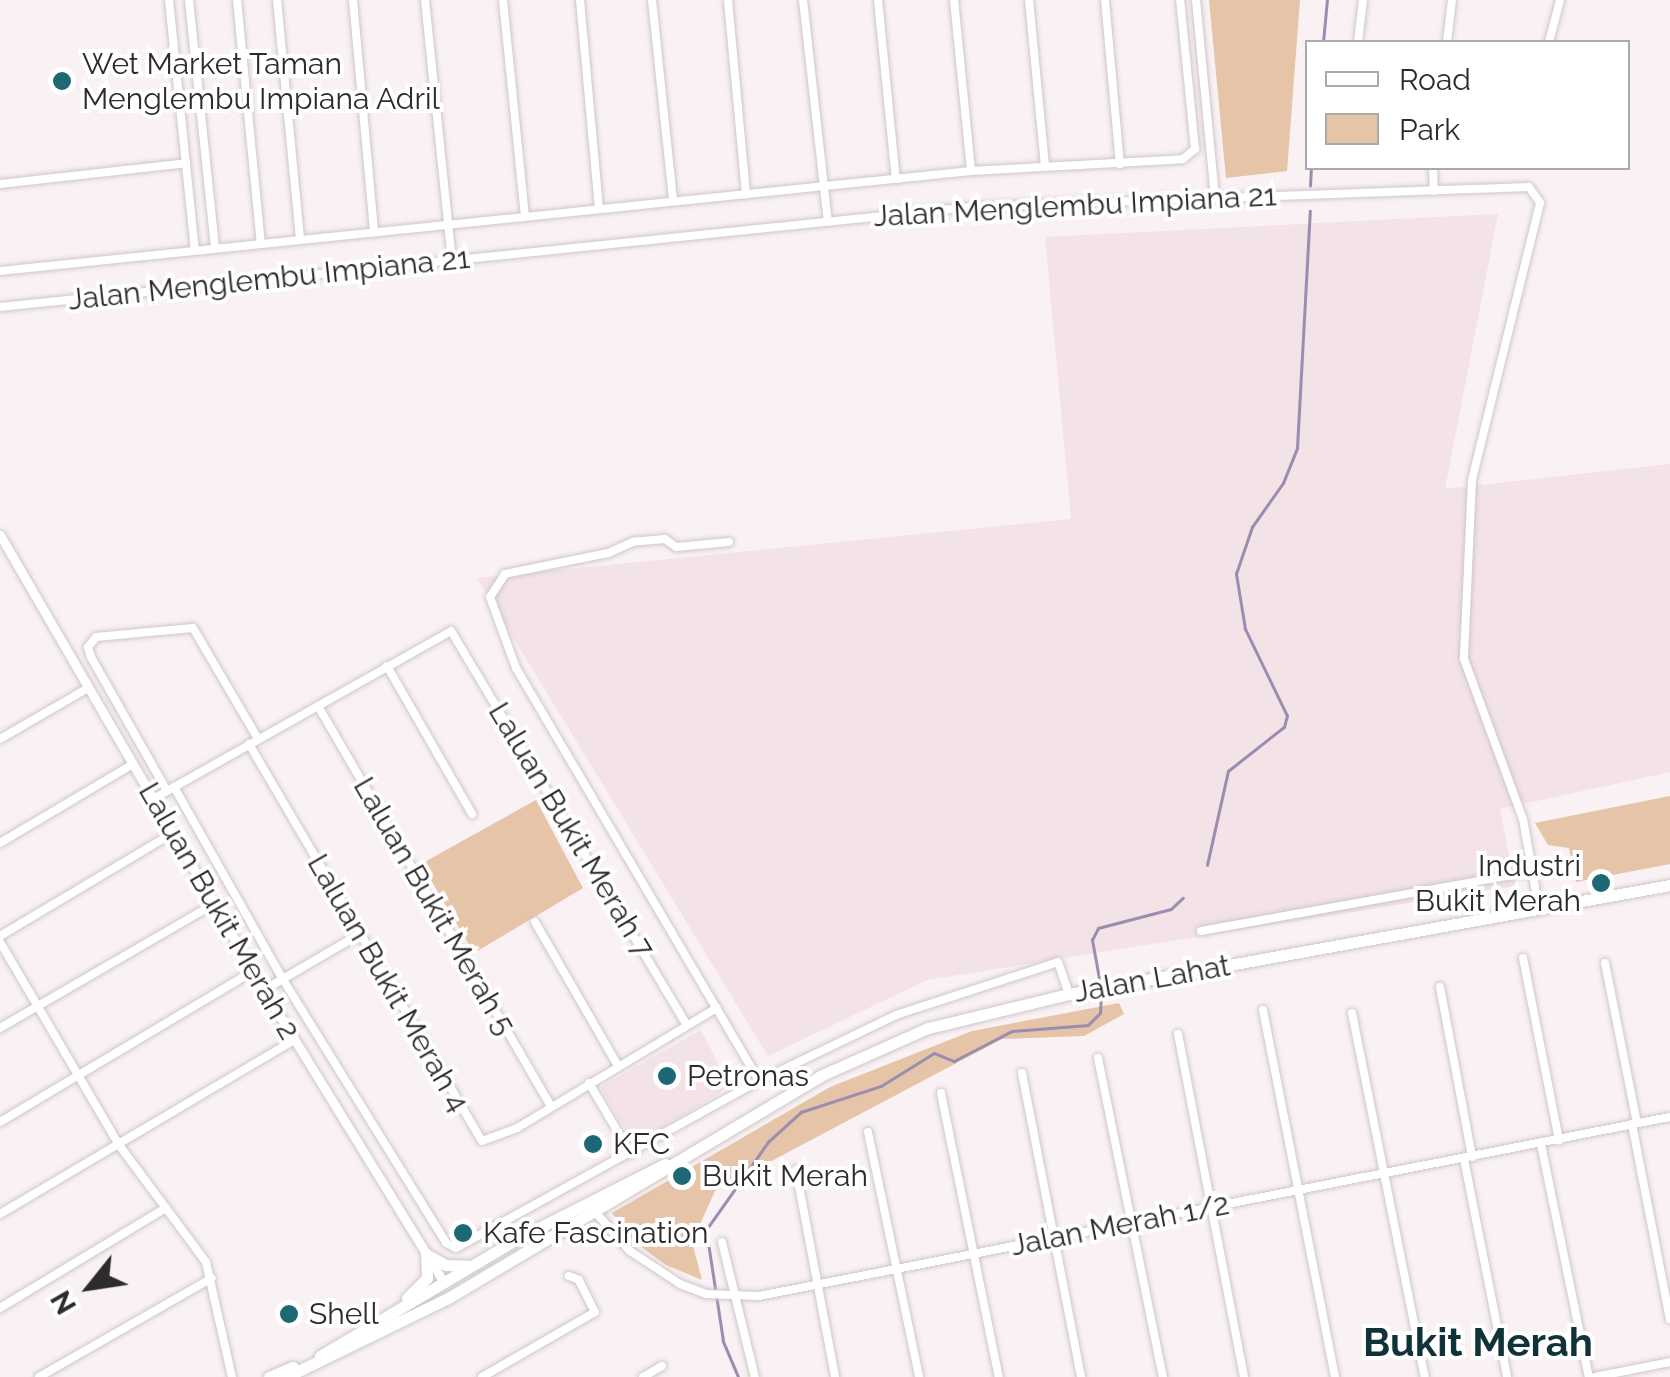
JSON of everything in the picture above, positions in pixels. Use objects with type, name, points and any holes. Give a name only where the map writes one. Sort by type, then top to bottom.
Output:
[{"type":"main road","name":"Jalan Lahat","points":[[269,1377],[342,1344],[517,1239],[885,1044],[998,1008],[1670,885]]},
{"type":"main road","name":"Jalan Lahat","points":[[286,1377],[367,1341],[596,1213],[660,1165]]},
{"type":"main road","points":[[517,1239],[596,1213]]},
{"type":"main road","points":[[367,1341],[432,1301],[444,1283],[457,1285],[528,1251]]},
{"type":"main road","points":[[342,1344],[420,1287],[426,1254],[446,1265],[474,1265]]},
{"type":"street","points":[[169,0],[195,250]]},
{"type":"street","points":[[189,0],[215,248]]},
{"type":"street","points":[[236,0],[262,243]]},
{"type":"street","points":[[277,0],[300,239]]},
{"type":"street","points":[[352,0],[374,231]]},
{"type":"street","points":[[426,0],[452,260]]},
{"type":"street","points":[[503,0],[524,216]]},
{"type":"street","points":[[580,0],[600,209]]},
{"type":"street","points":[[652,0],[673,201]]},
{"type":"street","points":[[728,0],[746,194]]},
{"type":"street","points":[[803,0],[828,222]]},
{"type":"street","points":[[878,0],[896,179]]},
{"type":"street","points":[[954,0],[971,171]]},
{"type":"street","points":[[1029,0],[1045,167]]},
{"type":"street","points":[[0,271],[971,171],[1120,164],[1104,0]]},
{"type":"street","name":"Jalan Menglembu Impiana 21","points":[[1120,164],[1183,160],[1195,149],[1180,0]]},
{"type":"street","points":[[1196,0],[1215,196]]},
{"type":"street","points":[[1358,40],[1363,0]]},
{"type":"street","points":[[1448,40],[1452,0]]},
{"type":"street","points":[[1550,40],[1560,0]]},
{"type":"street","points":[[0,184],[186,163]]},
{"type":"street","points":[[1433,170],[1434,191]]},
{"type":"street","name":"Jalan Menglembu Impiana 21","points":[[0,307],[828,222],[1215,196],[1529,187],[1540,203],[1472,480],[1464,659],[1523,819],[1539,909]]},
{"type":"street","name":"Laluan Bukit Merah 2","points":[[0,535],[253,972],[444,1283]]},
{"type":"street","points":[[729,542],[676,548],[665,539],[632,542],[608,553],[505,574],[490,597],[516,668],[759,1081]]},
{"type":"street","name":"Laluan Bukit Merah 2","points":[[254,742],[193,628],[96,637],[88,647],[90,657],[282,978],[446,1243],[467,1247],[631,1154]]},
{"type":"street","name":"Laluan Bukit Merah 7","points":[[387,666],[446,632],[456,634],[687,1025]]},
{"type":"street","points":[[153,799],[387,666],[472,814]]},
{"type":"street","points":[[0,740],[88,688]]},
{"type":"street","name":"Laluan Bukit Merah 5","points":[[318,706],[550,1105]]},
{"type":"street","name":"Laluan Bukit Merah 4","points":[[254,742],[477,1137],[491,1142],[717,1008]]},
{"type":"street","points":[[0,843],[132,764]]},
{"type":"street","points":[[173,833],[0,939],[119,1145],[212,1278],[232,1377]]},
{"type":"street","points":[[1201,930],[1534,872]]},
{"type":"street","points":[[0,1028],[214,904]]},
{"type":"street","points":[[535,922],[618,1066]]},
{"type":"street","points":[[264,990],[360,934]]},
{"type":"street","points":[[1523,958],[1559,1140]]},
{"type":"street","points":[[590,1082],[631,1154],[759,1081],[896,1015],[1058,962],[1069,994]]},
{"type":"street","points":[[1606,963],[1670,1319]]},
{"type":"street","points":[[0,1122],[253,972]]},
{"type":"street","points":[[1440,987],[1506,1377]]},
{"type":"street","points":[[1264,1010],[1336,1377]]},
{"type":"street","points":[[1352,1013],[1425,1377]]},
{"type":"street","points":[[1178,1034],[1244,1377]]},
{"type":"street","points":[[0,1214],[294,1040]]},
{"type":"street","points":[[1098,1058],[1163,1377]]},
{"type":"street","points":[[1022,1073],[1081,1377]]},
{"type":"street","points":[[941,1093],[999,1377]]},
{"type":"street","points":[[343,1118],[361,1106]]},
{"type":"street","name":"Jalan Merah 1/2","points":[[596,1213],[655,1272],[706,1294],[737,1296],[899,1272],[1133,1221],[1670,1116]]},
{"type":"street","points":[[868,1132],[918,1377]]},
{"type":"street","points":[[1541,1144],[1592,1377],[1670,1362]]},
{"type":"street","points":[[796,1170],[835,1377]]},
{"type":"street","points":[[0,1308],[166,1208]]},
{"type":"street","points":[[722,1242],[754,1377]]},
{"type":"street","points":[[482,1377],[595,1312],[579,1280],[569,1276]]},
{"type":"street","points":[[39,1377],[212,1278]]},
{"type":"street","points":[[643,1377],[662,1366]]},
{"type":"shaded area","points":[[1498,214],[1445,489],[1670,464],[1670,772],[1500,809],[1515,886],[927,980],[768,1056],[477,578],[1071,519],[1045,237]]},
{"type":"shaded area","points":[[701,1030],[727,1081],[723,1091],[634,1144],[600,1087]]},
{"type":"green space","points":[[1209,0],[1300,0],[1287,171],[1226,178]]},
{"type":"green space","points":[[1670,796],[1670,864],[1576,882],[1569,848],[1548,845],[1535,823]]},
{"type":"green space","points":[[536,800],[583,888],[474,953],[421,864]]},
{"type":"green space","points":[[1119,1003],[1124,1014],[1084,1036],[1002,1039],[715,1191],[692,1242],[702,1280],[666,1265],[633,1241],[612,1213],[830,1087],[972,1031]]},
{"type":"waterway","points":[[1323,40],[1327,0]]},
{"type":"waterway","points":[[1310,186],[1311,170]]},
{"type":"waterway","points":[[1207,865],[1228,771],[1284,727],[1287,716],[1245,629],[1236,574],[1252,527],[1283,483],[1297,448],[1310,211]]},
{"type":"waterway","points":[[1100,984],[1092,940],[1098,928],[1171,909],[1183,898]]},
{"type":"waterway","points":[[738,1377],[723,1341],[706,1230],[768,1142],[801,1112],[881,1086],[934,1053],[954,1061],[1012,1031],[1088,1025],[1100,1013],[1101,992]]},
{"type":"place","name":"Wet Market Taman Menglembu Impiana Adril","points":[[62,81]]},
{"type":"place","name":"Industri Bukit Merah","points":[[1601,883]]},
{"type":"place","name":"Petronas","points":[[667,1076]]},
{"type":"place","name":"KFC","points":[[593,1144]]},
{"type":"place","name":"Bukit Merah","points":[[682,1176]]},
{"type":"place","name":"Kafe Fascination","points":[[463,1233]]},
{"type":"place","name":"Shell","points":[[289,1314]]},
{"type":"district","name":"Bukit Merah","points":[[1478,1342]]}]
